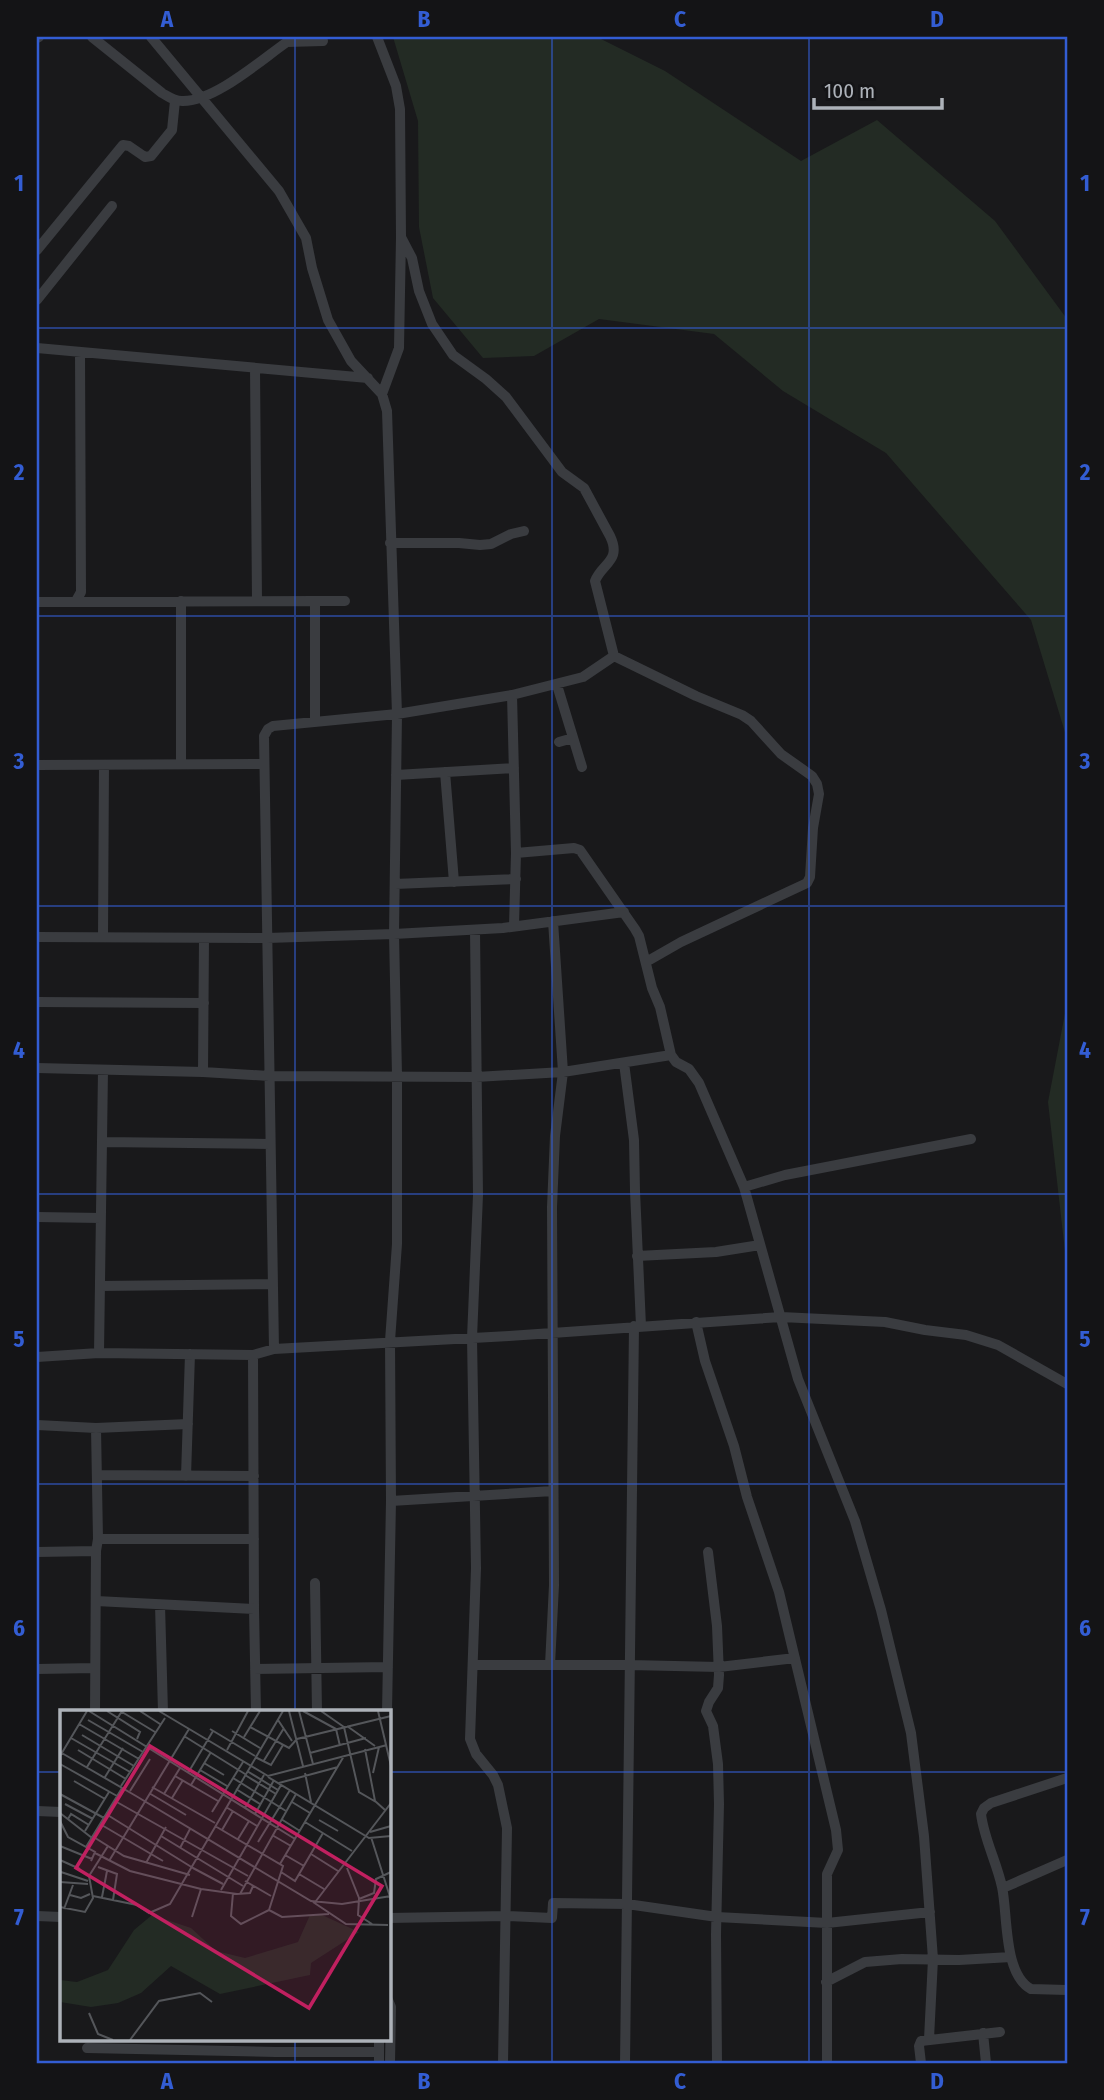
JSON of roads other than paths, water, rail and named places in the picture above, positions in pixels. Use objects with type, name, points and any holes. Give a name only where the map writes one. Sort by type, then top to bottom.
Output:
[{"type":"street","points":[[92,37],[162,93],[174,101],[184,102],[218,91],[288,39],[323,41]]},
{"type":"street","points":[[151,37],[279,191],[306,238],[328,320],[351,361],[382,394],[387,411],[397,713],[394,934],[397,1244],[390,1341],[391,1501],[387,1710]]},
{"type":"street","points":[[377,37],[396,86],[400,109],[398,348],[382,394]]},
{"type":"street","points":[[37,250],[123,145],[145,157],[151,156],[172,130],[174,101]]},
{"type":"street","points":[[37,300],[112,206]]},
{"type":"street","points":[[401,237],[412,258],[419,291],[432,324],[453,355],[506,397],[562,472],[584,488],[610,536],[614,544],[613,557],[597,575],[595,582],[614,656],[696,696],[729,708],[751,721],[781,754],[813,776],[817,784],[819,794],[813,828],[810,877],[807,883],[681,942],[646,962]]},
{"type":"street","points":[[37,348],[368,379]]},
{"type":"street","points":[[76,601],[80,592],[80,352]]},
{"type":"street","points":[[255,368],[257,601]]},
{"type":"street","points":[[390,543],[491,544],[524,531]]},
{"type":"street","points":[[37,601],[345,601]]},
{"type":"street","points":[[181,601],[181,764]]},
{"type":"street","points":[[315,601],[315,722]]},
{"type":"street","points":[[274,1349],[264,736],[268,729],[274,726],[397,713],[557,685],[583,677],[614,656]]},
{"type":"street","points":[[557,685],[582,768]]},
{"type":"street","points":[[512,695],[516,853],[514,926]]},
{"type":"street","points":[[559,742],[573,738]]},
{"type":"street","points":[[37,765],[264,764]]},
{"type":"street","points":[[103,937],[104,765]]},
{"type":"street","points":[[396,775],[514,768]]},
{"type":"street","points":[[445,772],[454,882]]},
{"type":"street","points":[[516,853],[574,848],[580,850],[624,912],[639,936],[671,1055],[676,1062],[689,1069],[699,1083],[744,1188],[798,1379],[855,1521],[881,1610],[911,1732],[924,1836],[933,1959],[929,2039]]},
{"type":"street","points":[[395,884],[516,879]]},
{"type":"street","points":[[37,937],[267,938],[394,934],[475,930],[624,912]]},
{"type":"street","points":[[550,1665],[554,1586],[552,1207],[555,1136],[563,1072],[553,921]]},
{"type":"street","points":[[475,930],[478,1195],[472,1338],[476,1568],[472,1622],[470,1739],[476,1754],[493,1775],[501,1794],[507,1828],[503,2063]]},
{"type":"street","points":[[203,1072],[204,938]]},
{"type":"street","points":[[37,1002],[204,1003]]},
{"type":"street","points":[[37,1068],[269,1076],[476,1077],[563,1072],[671,1055]]},
{"type":"street","points":[[624,1063],[634,1140],[638,1256],[625,2063]]},
{"type":"street","points":[[99,1353],[103,1070]]},
{"type":"street","points":[[744,1188],[785,1175],[971,1139]]},
{"type":"street","points":[[102,1142],[270,1144]]},
{"type":"street","points":[[37,1217],[101,1218]]},
{"type":"street","points":[[638,1256],[716,1252],[760,1245]]},
{"type":"street","points":[[100,1286],[273,1284]]},
{"type":"street","points":[[37,1357],[99,1353],[253,1355],[274,1349],[781,1317],[885,1322],[966,1335],[998,1345],[1067,1384]]},
{"type":"street","points":[[696,1322],[705,1361],[779,1592],[838,1842],[838,1850],[827,1874],[827,2063]]},
{"type":"street","points":[[186,1476],[190,1354]]},
{"type":"street","points":[[253,1355],[256,1710]]},
{"type":"street","points":[[37,1425],[96,1428],[188,1424]]},
{"type":"street","points":[[95,1710],[98,1539],[96,1428]]},
{"type":"street","points":[[98,1475],[254,1476]]},
{"type":"street","points":[[391,1501],[553,1491]]},
{"type":"street","points":[[98,1539],[254,1539]]},
{"type":"street","points":[[37,1552],[96,1551]]},
{"type":"street","points":[[708,1552],[719,1667],[718,1688],[706,1707],[713,1726],[718,1764],[717,2063]]},
{"type":"street","points":[[315,1583],[317,1710]]},
{"type":"street","points":[[96,1601],[254,1609]]},
{"type":"street","points":[[160,1605],[163,1710]]},
{"type":"street","points":[[473,1665],[719,1667],[795,1658]]},
{"type":"street","points":[[255,1669],[388,1667]]},
{"type":"street","points":[[37,1669],[95,1668]]},
{"type":"street","points":[[1067,1777],[991,1802],[984,1808],[982,1819],[1003,1888],[1006,1931],[1011,1957],[1019,1976],[1027,1987],[1037,1990],[1067,1990]]},
{"type":"street","points":[[37,1811],[60,1812]]},
{"type":"street","points":[[1003,1888],[1067,1860]]},
{"type":"street","points":[[390,1919],[507,1916],[552,1919],[553,1903],[627,1904],[717,1917],[827,1923],[929,1912]]},
{"type":"street","points":[[37,1916],[60,1917]]},
{"type":"street","points":[[825,1982],[865,1962],[1011,1957]]},
{"type":"street","points":[[390,2005],[390,2063]]},
{"type":"street","points":[[921,2063],[919,2042],[1000,2032]]},
{"type":"street","points":[[983,2033],[986,2063]]},
{"type":"street","points":[[87,2048],[276,2052],[379,2058],[379,2040]]}]
